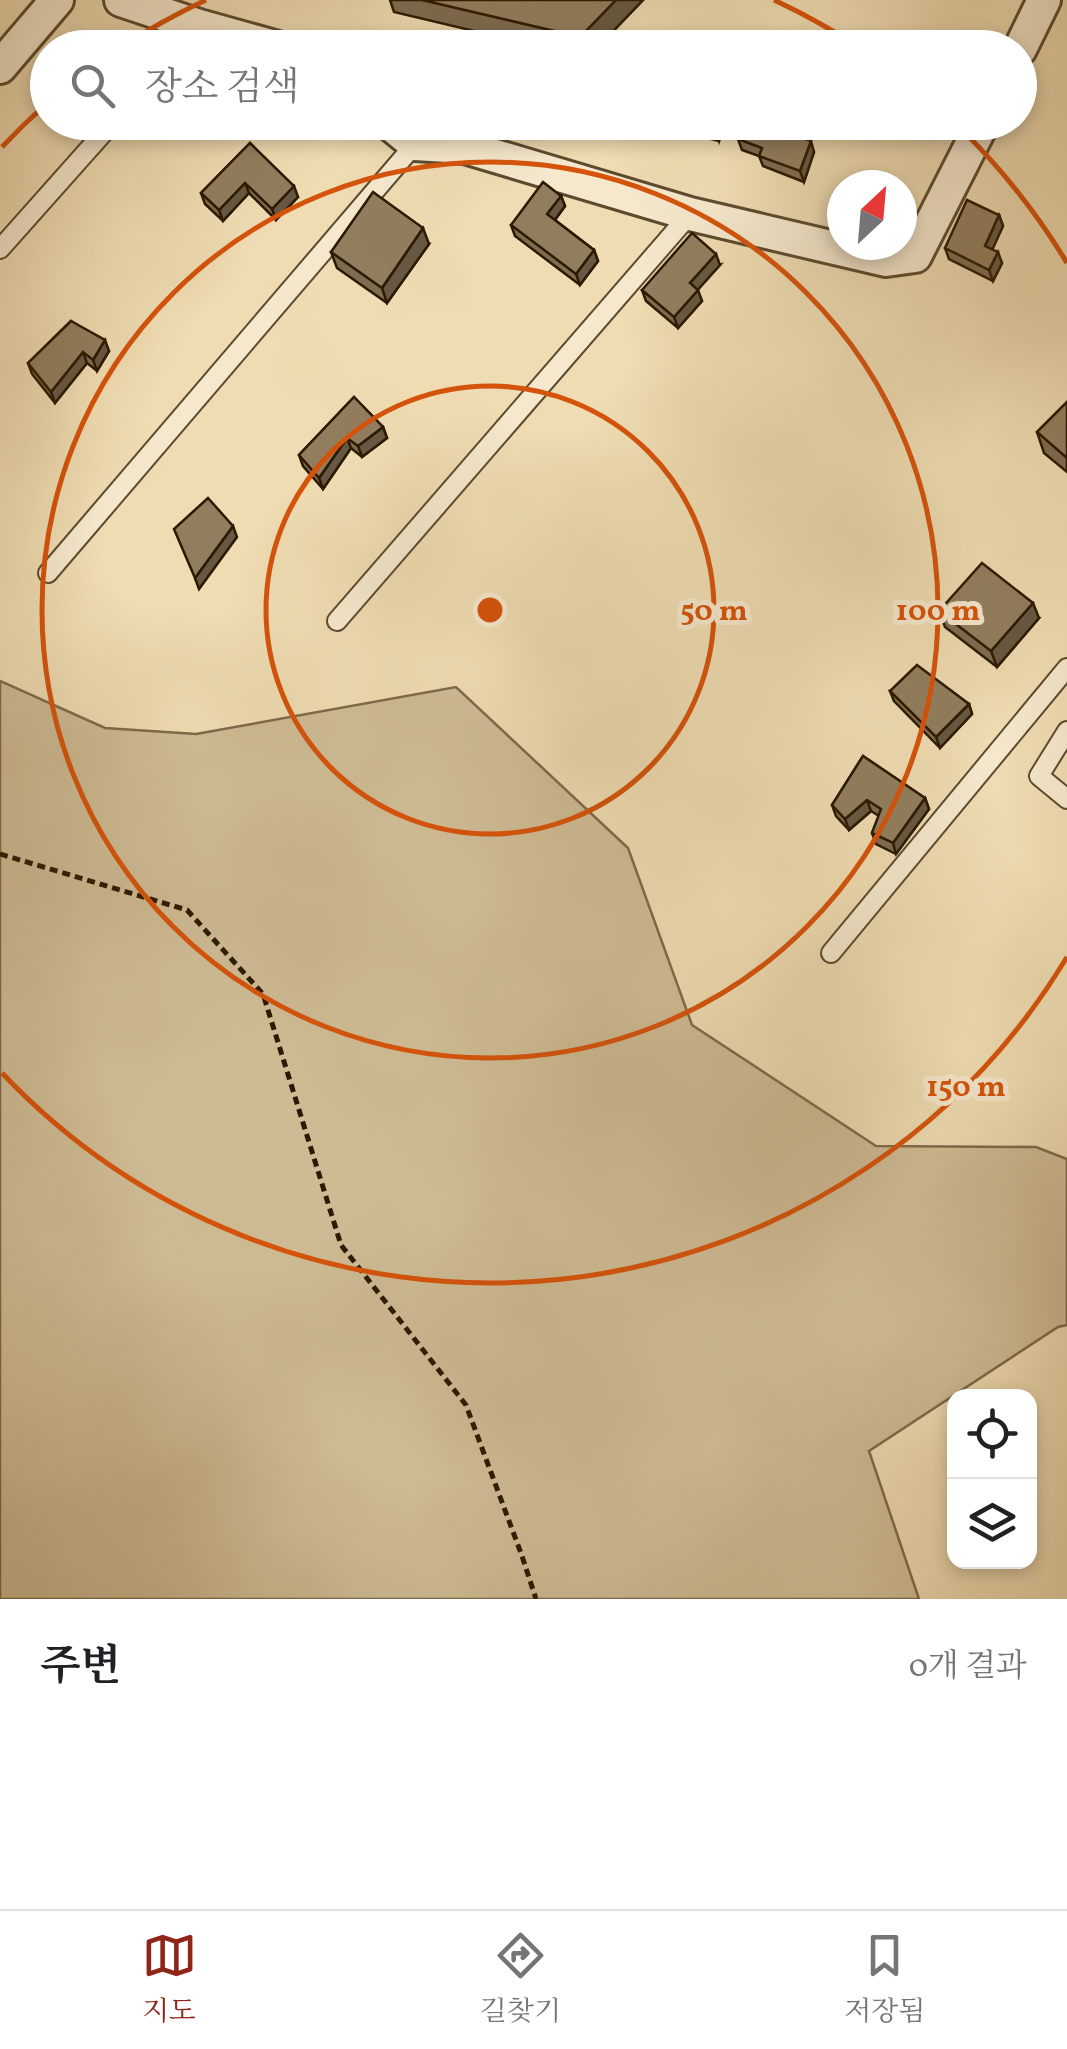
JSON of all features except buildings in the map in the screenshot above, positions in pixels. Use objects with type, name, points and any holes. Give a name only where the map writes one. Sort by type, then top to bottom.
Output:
[{"type":"street","points":[[32,30],[58,0]]},
{"type":"street","points":[[122,0],[176,30]]},
{"type":"street","points":[[1029,30],[1044,0]]},
{"type":"street","points":[[0,67],[30,32]]},
{"type":"street","points":[[409,140],[414,144],[464,147],[690,214],[886,260],[916,256],[974,140]]},
{"type":"lane","points":[[0,249],[97,140]]},
{"type":"lane","points":[[48,573],[414,144]]},
{"type":"lane","points":[[337,621],[690,214]]},
{"type":"lane","points":[[832,953],[1067,668]]},
{"type":"lane","points":[[1067,732],[1039,776],[1067,799]]},
{"type":"path","points":[[0,854],[186,910],[263,994],[341,1245],[466,1404],[536,1599]]},
{"type":"shaded area","points":[[0,681],[105,728],[196,734],[456,687],[628,848],[692,1025],[876,1146],[1036,1147],[1067,1159],[1067,1325],[1058,1327],[964,1389],[947,1389],[947,1400],[869,1451],[919,1599],[0,1599]]}]
